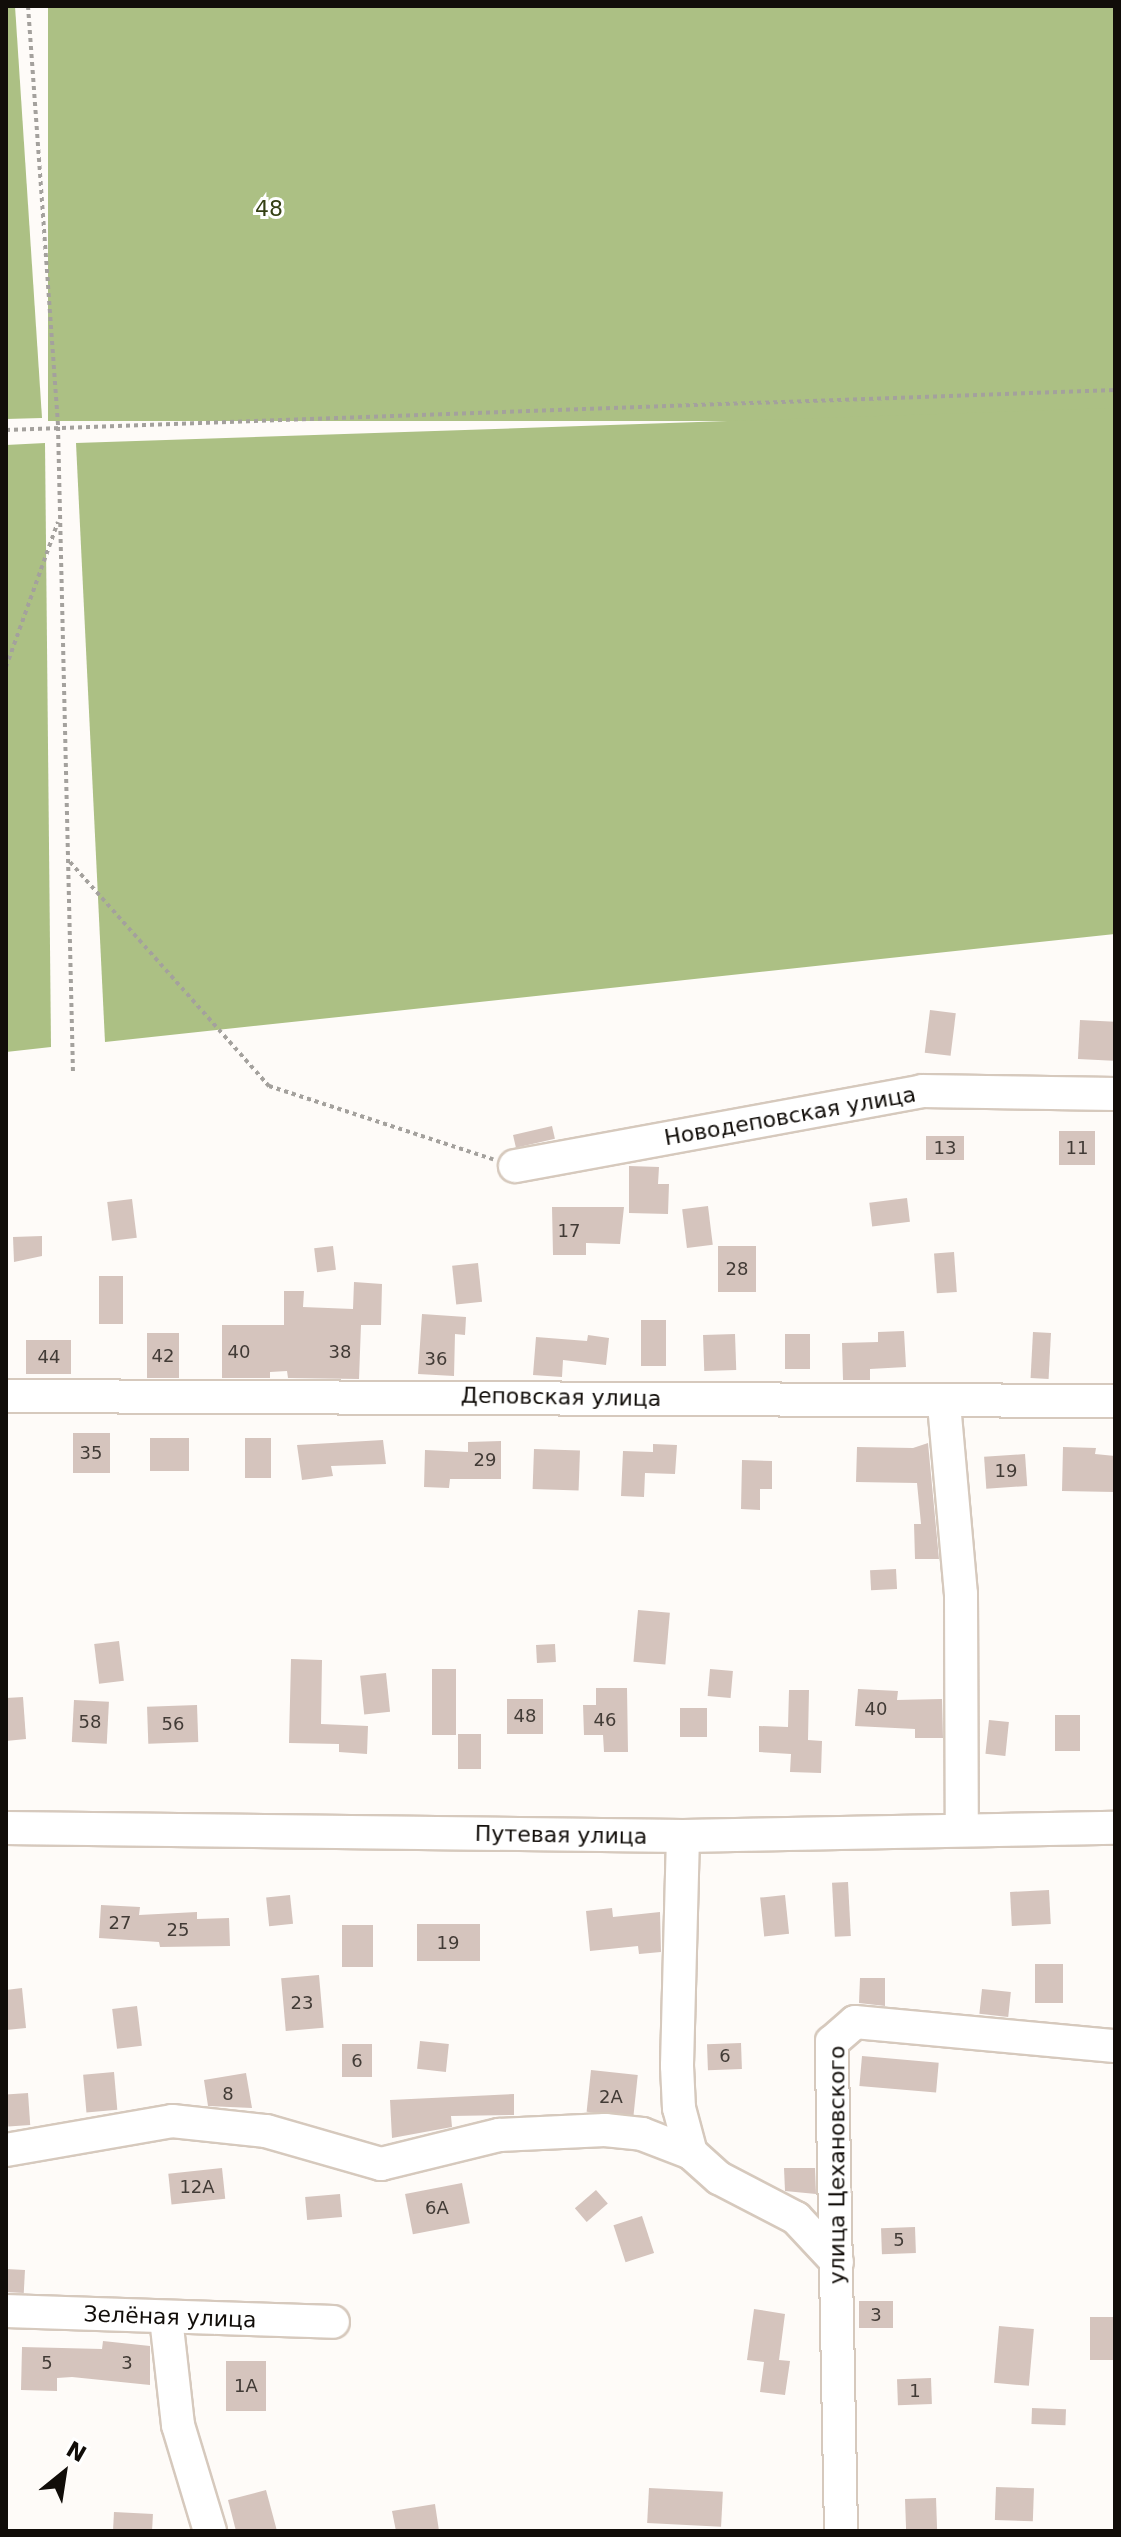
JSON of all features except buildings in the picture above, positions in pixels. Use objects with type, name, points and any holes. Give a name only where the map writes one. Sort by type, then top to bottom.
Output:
[{"type":"street","name":"Новодеповская улица","points":[[515,1166],[922,1091],[1115,1094]]},
{"type":"street","name":"Деповская улица","points":[[6,1396],[547,1396],[944,1404],[1115,1401]]},
{"type":"street","points":[[944,1404],[961,1594],[962,1829]]},
{"type":"street","name":"Путевая улица","points":[[6,1828],[683,1836],[1115,1828]]},
{"type":"street","points":[[683,1836],[677,2066],[679,2108],[691,2153]]},
{"type":"street","name":"улица Цехановского","points":[[841,2531],[832,2042],[843,2028],[855,2022],[1115,2046]]},
{"type":"street","points":[[6,2150],[172,2121],[266,2131],[381,2164],[499,2135],[605,2130],[642,2134],[691,2153],[719,2178],[796,2218],[837,2262]]},
{"type":"street","name":"Зелёная улица","points":[[6,2311],[333,2322]]},
{"type":"street","points":[[166,2318],[178,2425],[210,2531]]},
{"type":"path","points":[[28,6],[58,427],[73,1074]]},
{"type":"path","points":[[6,430],[1115,390]]},
{"type":"path","points":[[6,667],[60,516]]},
{"type":"path","points":[[68,861],[269,1086],[515,1166]]},
{"type":"green space","points":[[6,6],[15,6],[42,418],[6,419]]},
{"type":"green space","name":"48","points":[[48,6],[1115,6],[1115,421],[48,421]]},
{"type":"green space","points":[[1115,408],[1115,934],[105,1042],[76,443]]},
{"type":"green space","points":[[45,443],[51,1047],[6,1052],[6,445]]}]
